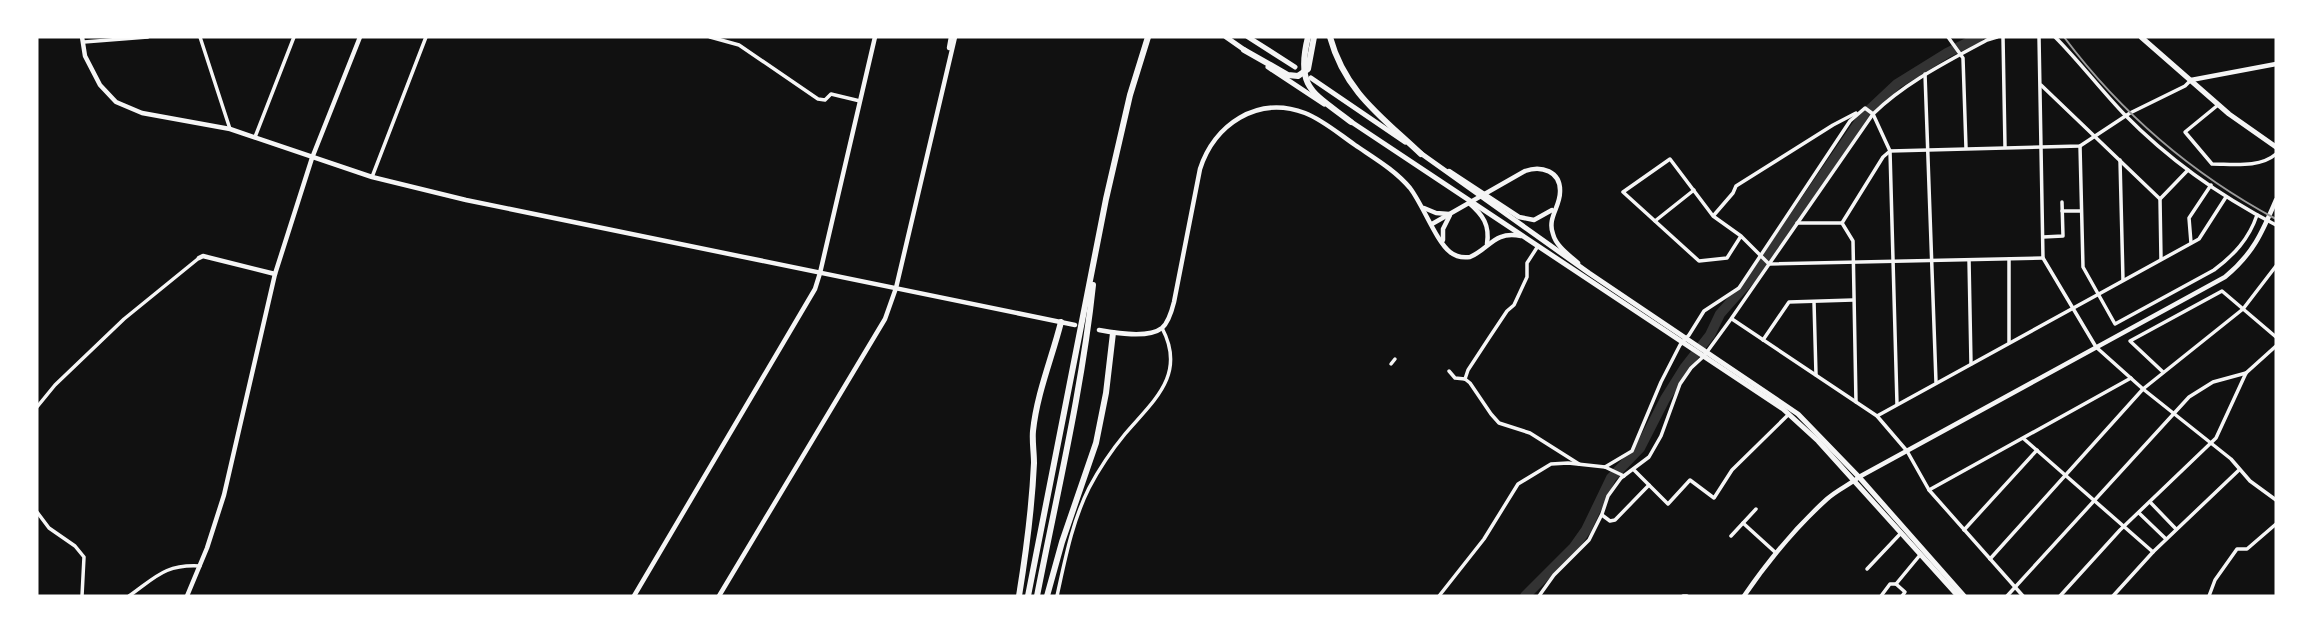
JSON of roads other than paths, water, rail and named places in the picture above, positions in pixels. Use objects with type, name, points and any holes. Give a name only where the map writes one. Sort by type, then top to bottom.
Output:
[{"type":"highway","points":[[1028,596],[1106,199],[1130,95],[1150,37]]},
{"type":"highway","points":[[1037,596],[1088,340],[1095,271],[1150,37]]},
{"type":"highway","points":[[1226,37],[1443,183],[1686,340]]},
{"type":"highway","points":[[1248,37],[1295,68]]},
{"type":"highway","points":[[1308,37],[1302,62],[1304,74],[1314,93],[1351,122]]},
{"type":"highway","points":[[1244,50],[1288,75],[1298,76],[1308,69],[1314,37]]},
{"type":"highway","points":[[1330,37],[1341,69],[1357,93],[1421,154]]},
{"type":"highway","points":[[2141,37],[2218,105],[2254,134],[2276,147]]},
{"type":"highway","points":[[1311,78],[1789,414],[1857,479],[1958,596]]},
{"type":"highway","points":[[1018,596],[1029,513],[1034,424],[1042,380],[1053,354],[1061,322]]},
{"type":"highway","points":[[1047,596],[1062,542],[1096,443],[1114,333]]},
{"type":"highway","points":[[1704,353],[1798,414],[1964,596]]},
{"type":"main road","points":[[187,596],[224,495],[275,274],[312,158],[360,37]]},
{"type":"main road","points":[[634,596],[808,300],[820,273],[875,37]]},
{"type":"main road","points":[[719,596],[877,335],[896,288],[953,37]]},
{"type":"main road","points":[[82,40],[91,71],[100,85],[116,102],[142,113],[230,129],[372,177],[466,200],[1075,325]]},
{"type":"main road","points":[[2191,80],[2276,64]]},
{"type":"main road","points":[[1099,330],[1146,333],[1162,328],[1174,302],[1207,150],[1221,131],[1239,117],[1260,110],[1282,108],[1312,117],[1391,169],[1410,188],[1450,252],[1463,258],[1477,254],[1486,244],[1507,235],[1522,237],[1536,244]]},
{"type":"main road","points":[[1421,154],[1519,217],[1534,220],[1542,218],[1555,208]]},
{"type":"main road","points":[[1432,224],[1533,168],[1546,169],[1553,174],[1559,187],[1560,195],[1551,228],[1556,242],[1589,273]]},
{"type":"main road","points":[[1443,183],[1483,217],[1488,229],[1486,244]]},
{"type":"main road","points":[[1744,596],[1776,553],[1829,497],[2233,270],[2257,244],[2276,200]]},
{"type":"main road","points":[[1423,207],[1436,213],[1450,214]]},
{"type":"main road","points":[[1444,244],[1443,229],[1450,214]]},
{"type":"main road","points":[[199,258],[203,256],[275,274]]},
{"type":"street","points":[[82,40],[148,37]]},
{"type":"street","points":[[200,37],[230,129]]},
{"type":"street","points":[[255,138],[294,37]]},
{"type":"street","points":[[372,177],[426,37]]},
{"type":"street","points":[[710,37],[739,45],[818,99],[825,100],[831,94],[860,100]]},
{"type":"street","points":[[1948,37],[1961,53],[1966,148]]},
{"type":"street","points":[[1539,596],[1554,575],[1589,540],[1608,496],[1622,476],[1649,457],[1661,436],[1680,384],[1731,319],[1872,113],[1895,93],[1925,74],[1961,53],[1997,37]]},
{"type":"street","points":[[2003,37],[2005,147]]},
{"type":"street","points":[[2039,37],[2043,258],[2096,348],[2231,460],[2250,481],[2276,500]]},
{"type":"street","points":[[2055,37],[2126,116],[2171,158],[2226,197],[2276,225]]},
{"type":"street","points":[[1925,74],[1936,382]]},
{"type":"street","points":[[1842,223],[1883,157],[1890,151],[2080,145],[2126,116],[2185,86],[2191,80]]},
{"type":"street","points":[[2041,85],[2161,199]]},
{"type":"street","points":[[2218,105],[2185,132],[2212,164],[2259,163],[2276,155]]},
{"type":"street","points":[[1713,216],[1736,186],[1833,125],[1865,108],[1872,113],[1890,151],[1898,404]]},
{"type":"street","points":[[1607,468],[1632,451],[1637,444],[1661,382],[1704,311],[1736,291],[1858,113]]},
{"type":"street","points":[[2080,145],[2083,267],[2115,324],[2214,270],[2241,247],[2259,216]]},
{"type":"street","points":[[1741,236],[1727,258],[1699,261],[1623,192],[1670,159],[1713,216],[1741,236],[1768,263],[2043,258]]},
{"type":"street","points":[[2120,159],[2123,280]]},
{"type":"street","points":[[2161,260],[2161,199],[2188,170]]},
{"type":"street","points":[[2191,243],[2189,218],[2211,185]]},
{"type":"street","points":[[1655,221],[1694,190]]},
{"type":"street","points":[[1877,416],[2199,239],[2226,197]]},
{"type":"street","points":[[2043,237],[2063,236],[2062,202]]},
{"type":"street","points":[[2062,211],[2082,211]]},
{"type":"street","points":[[1797,223],[1842,223]]},
{"type":"street","points":[[1842,223],[1853,241],[1856,402]]},
{"type":"street","points":[[1465,379],[1468,370],[1507,311],[1514,305],[1527,277],[1527,263],[1536,244]]},
{"type":"street","points":[[37,407],[55,385],[124,319],[199,258]]},
{"type":"street","points":[[2009,259],[2009,342]]},
{"type":"street","points":[[1969,260],[1971,363]]},
{"type":"street","points":[[1990,559],[2143,389],[2243,309],[2276,266]]},
{"type":"street","points":[[2163,372],[2130,341],[2221,291],[2276,337]]},
{"type":"street","points":[[1763,340],[1790,302],[1853,300]]},
{"type":"street","points":[[1814,302],[1816,375]]},
{"type":"street","points":[[1731,319],[1877,416],[1907,451],[1929,490],[2023,596]]},
{"type":"street","points":[[1057,596],[1071,537],[1089,488],[1105,460],[1165,385],[1172,362],[1169,342],[1162,328]]},
{"type":"street","points":[[2060,596],[2125,526],[2216,438],[2246,373],[2276,346]]},
{"type":"street","points":[[1391,364],[1395,359]]},
{"type":"street","points":[[1448,371],[1455,378],[1465,379],[1499,423],[1530,433],[1578,464]]},
{"type":"street","points":[[2007,596],[2173,413],[2201,388],[2246,373]]},
{"type":"street","points":[[1929,490],[2131,378]]},
{"type":"street","points":[[1634,470],[1668,503],[1690,480],[1714,498],[1732,470],[1789,414]]},
{"type":"street","points":[[2024,439],[2153,552]]},
{"type":"street","points":[[1964,530],[2037,450]]},
{"type":"street","points":[[1439,596],[1484,539],[1518,484],[1551,464],[1607,468],[1622,476]]},
{"type":"street","points":[[2113,596],[2165,539],[2239,470]]},
{"type":"street","points":[[1602,515],[1610,521],[1615,520],[1649,485]]},
{"type":"street","points":[[2150,502],[2176,529]]},
{"type":"street","points":[[1731,536],[1756,509]]},
{"type":"street","points":[[37,512],[48,528],[75,545],[84,557],[82,596]]},
{"type":"street","points":[[2139,513],[2165,539]]},
{"type":"street","points":[[1743,523],[1776,553]]},
{"type":"street","points":[[2209,596],[2215,580],[2237,549],[2247,549],[2276,524]]},
{"type":"street","points":[[1867,569],[1901,533]]},
{"type":"street","points":[[1881,596],[1891,584],[1896,584],[1920,555]]},
{"type":"street","points":[[129,596],[166,569],[181,565],[200,566]]},
{"type":"street","points":[[1896,584],[1905,592],[1902,596]]},
{"type":"waterway","points":[[1525,596],[1574,547],[1586,530],[1611,478],[1640,448],[1665,399],[1710,335],[1720,314],[1757,272],[1864,115],[1897,84],[1979,37]]},
{"type":"railway","points":[[2064,37],[2109,91],[2160,140],[2215,182],[2276,219]]}]
